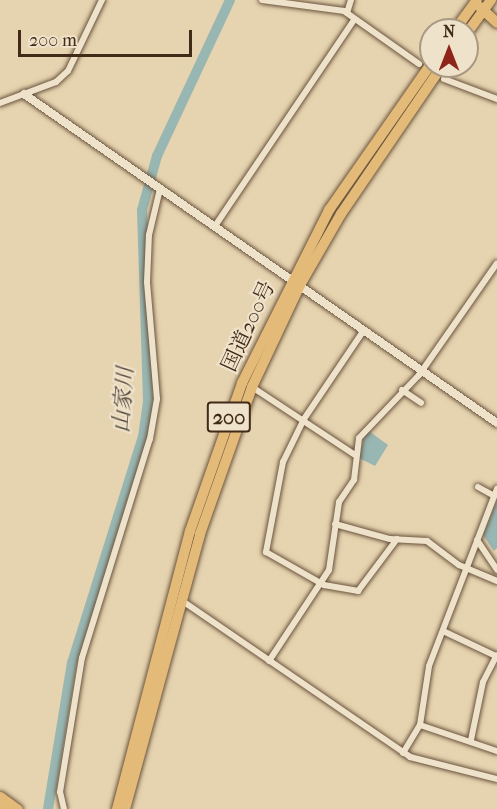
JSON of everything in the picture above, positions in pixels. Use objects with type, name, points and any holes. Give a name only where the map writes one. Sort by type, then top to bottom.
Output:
[{"type":"highway","points":[[479,18],[491,0]]},
{"type":"highway","points":[[463,18],[475,1],[497,23]]},
{"type":"highway","name":"国道200号","points":[[117,809],[213,459],[295,282],[363,156],[421,78]]},
{"type":"highway","name":"国道200号","points":[[125,809],[182,600],[252,387],[295,282],[373,162],[433,78]]},
{"type":"main road","points":[[0,795],[11,807]]},
{"type":"main road","points":[[0,806],[11,807]]},
{"type":"street","points":[[262,0],[347,13],[419,64]]},
{"type":"street","points":[[347,13],[351,0]]},
{"type":"street","points":[[0,103],[56,82],[68,71],[99,1]]},
{"type":"street","points":[[214,226],[354,20]]},
{"type":"street","points":[[444,79],[497,99]]},
{"type":"street","points":[[24,93],[497,423]]},
{"type":"street","points":[[64,809],[60,792],[82,658],[150,439],[158,399],[147,282],[149,235],[160,189]]},
{"type":"street","points":[[270,661],[329,570],[335,524],[357,468],[355,455],[367,424],[422,370],[497,263]]},
{"type":"street","points":[[364,330],[304,419],[283,462],[266,552],[321,583],[358,591],[397,539]]},
{"type":"street","points":[[252,387],[304,419],[355,455]]},
{"type":"street","points":[[402,390],[421,403]]},
{"type":"street","points":[[403,753],[420,725],[429,666],[443,631],[463,567],[477,540],[496,492],[478,487]]},
{"type":"street","points":[[335,524],[397,539],[427,541],[463,567],[497,581]]},
{"type":"street","points":[[477,540],[497,570]]},
{"type":"street","points":[[182,600],[403,753],[426,764],[497,779]]},
{"type":"street","points":[[443,631],[497,655],[483,682],[471,740]]},
{"type":"street","points":[[420,725],[471,740],[497,751]]},
{"type":"water","points":[[366,429],[388,445],[375,466],[359,458]]},
{"type":"water","points":[[497,500],[497,548],[494,551],[483,535]]},
{"type":"waterway","name":"山家川","points":[[48,809],[72,663],[143,437],[148,401],[142,210],[157,156],[230,0]]}]
